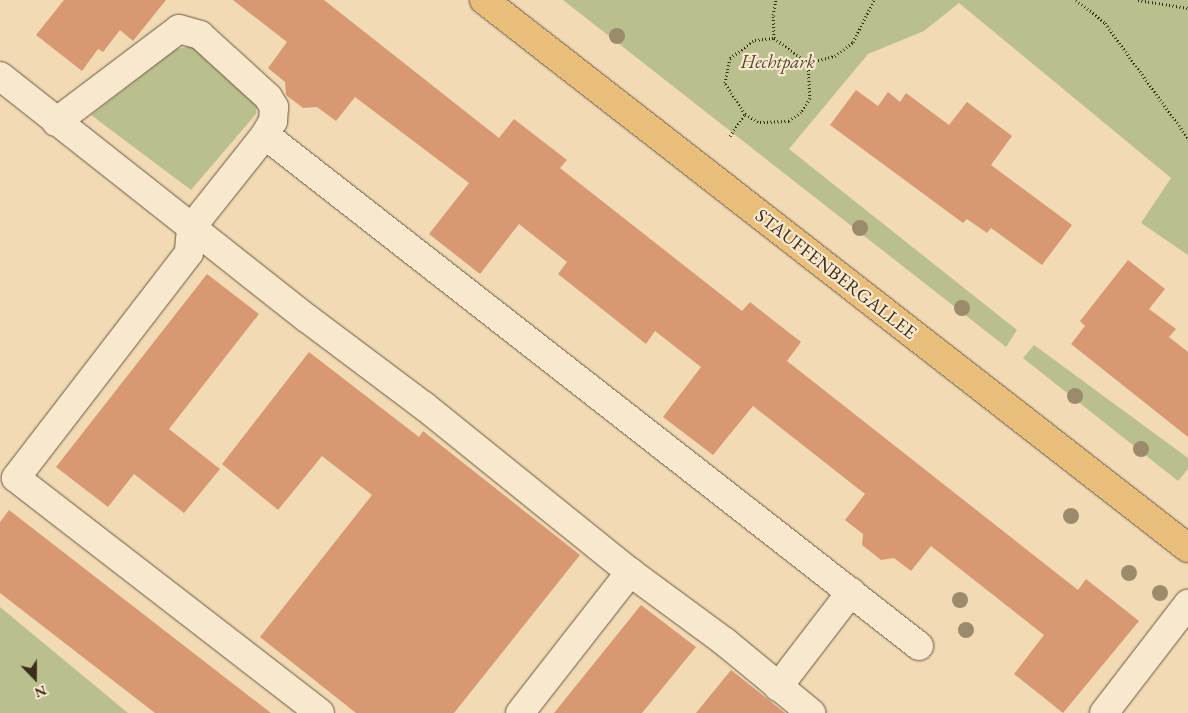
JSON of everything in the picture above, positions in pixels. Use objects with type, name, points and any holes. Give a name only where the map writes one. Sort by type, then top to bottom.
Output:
[{"type":"main road","name":"STAUFFENBERGALLEE","points":[[484,0],[1188,548]]},
{"type":"lane","points":[[56,122],[179,29],[200,34],[268,97],[274,107],[273,121],[265,135],[191,228],[190,253],[16,478],[320,713]]},
{"type":"lane","points":[[0,76],[191,228],[424,406],[630,572],[725,642],[811,713]]},
{"type":"lane","points":[[265,135],[919,646]]},
{"type":"lane","points":[[520,713],[630,572]]},
{"type":"lane","points":[[778,687],[851,592]]},
{"type":"lane","points":[[1104,713],[1188,604]]},
{"type":"path","points":[[774,38],[773,15],[776,0]]},
{"type":"path","points":[[808,63],[835,56],[853,42],[874,0]]},
{"type":"path","points":[[1076,0],[1105,23],[1188,138]]},
{"type":"path","points":[[1138,0],[1188,8]]},
{"type":"path","points":[[774,38],[808,63],[810,98],[801,112],[789,121],[774,124],[758,122],[744,114],[728,93],[725,71],[730,58],[741,47],[755,40],[774,38]]},
{"type":"path","points":[[730,136],[744,114]]},
{"type":"green space","name":"Hechtpark","points":[[563,0],[1188,0],[1188,255],[1141,223],[1171,178],[959,3],[924,31],[868,54],[789,149],[1017,330],[1006,347]]},
{"type":"green space","points":[[192,46],[258,98],[256,114],[191,190],[91,115],[176,49]]},
{"type":"green space","points":[[1034,345],[1188,458],[1188,469],[1178,481],[1023,358]]},
{"type":"green space","points":[[0,607],[128,713],[0,713]]},
{"type":"building","points":[[64,0],[166,0],[133,41],[120,30],[103,52],[98,49],[82,71],[36,35]]},
{"type":"building","points":[[233,0],[324,0],[499,138],[514,119],[567,160],[560,168],[742,311],[750,302],[801,342],[787,361],[1078,590],[1086,579],[1139,621],[1063,713],[1014,674],[1044,635],[931,546],[911,571],[894,558],[881,560],[862,545],[863,534],[845,520],[865,494],[753,406],[713,455],[663,417],[701,367],[655,331],[646,344],[558,274],[567,262],[519,224],[480,274],[429,234],[469,183],[355,97],[336,121],[317,107],[303,108],[286,95],[285,82],[268,68],[287,42]]},
{"type":"building","points":[[856,90],[878,106],[888,92],[900,102],[906,93],[949,125],[967,102],[1012,136],[991,165],[1072,225],[1042,265],[991,228],[987,233],[967,219],[963,223],[830,125]]},
{"type":"building","points":[[1128,260],[1165,289],[1149,309],[1176,329],[1169,337],[1188,352],[1188,437],[1071,344],[1085,326],[1080,321]]},
{"type":"building","points":[[207,274],[259,314],[169,429],[220,469],[184,513],[134,474],[108,507],[56,467]]},
{"type":"building","points":[[309,352],[419,437],[423,431],[580,555],[454,713],[356,713],[260,637],[372,495],[322,456],[278,510],[222,464]]},
{"type":"building","points":[[9,510],[271,713],[155,713],[0,593],[0,522]]},
{"type":"building","points":[[641,605],[696,647],[642,713],[554,713]]},
{"type":"building","points":[[731,670],[785,713],[696,713]]}]
